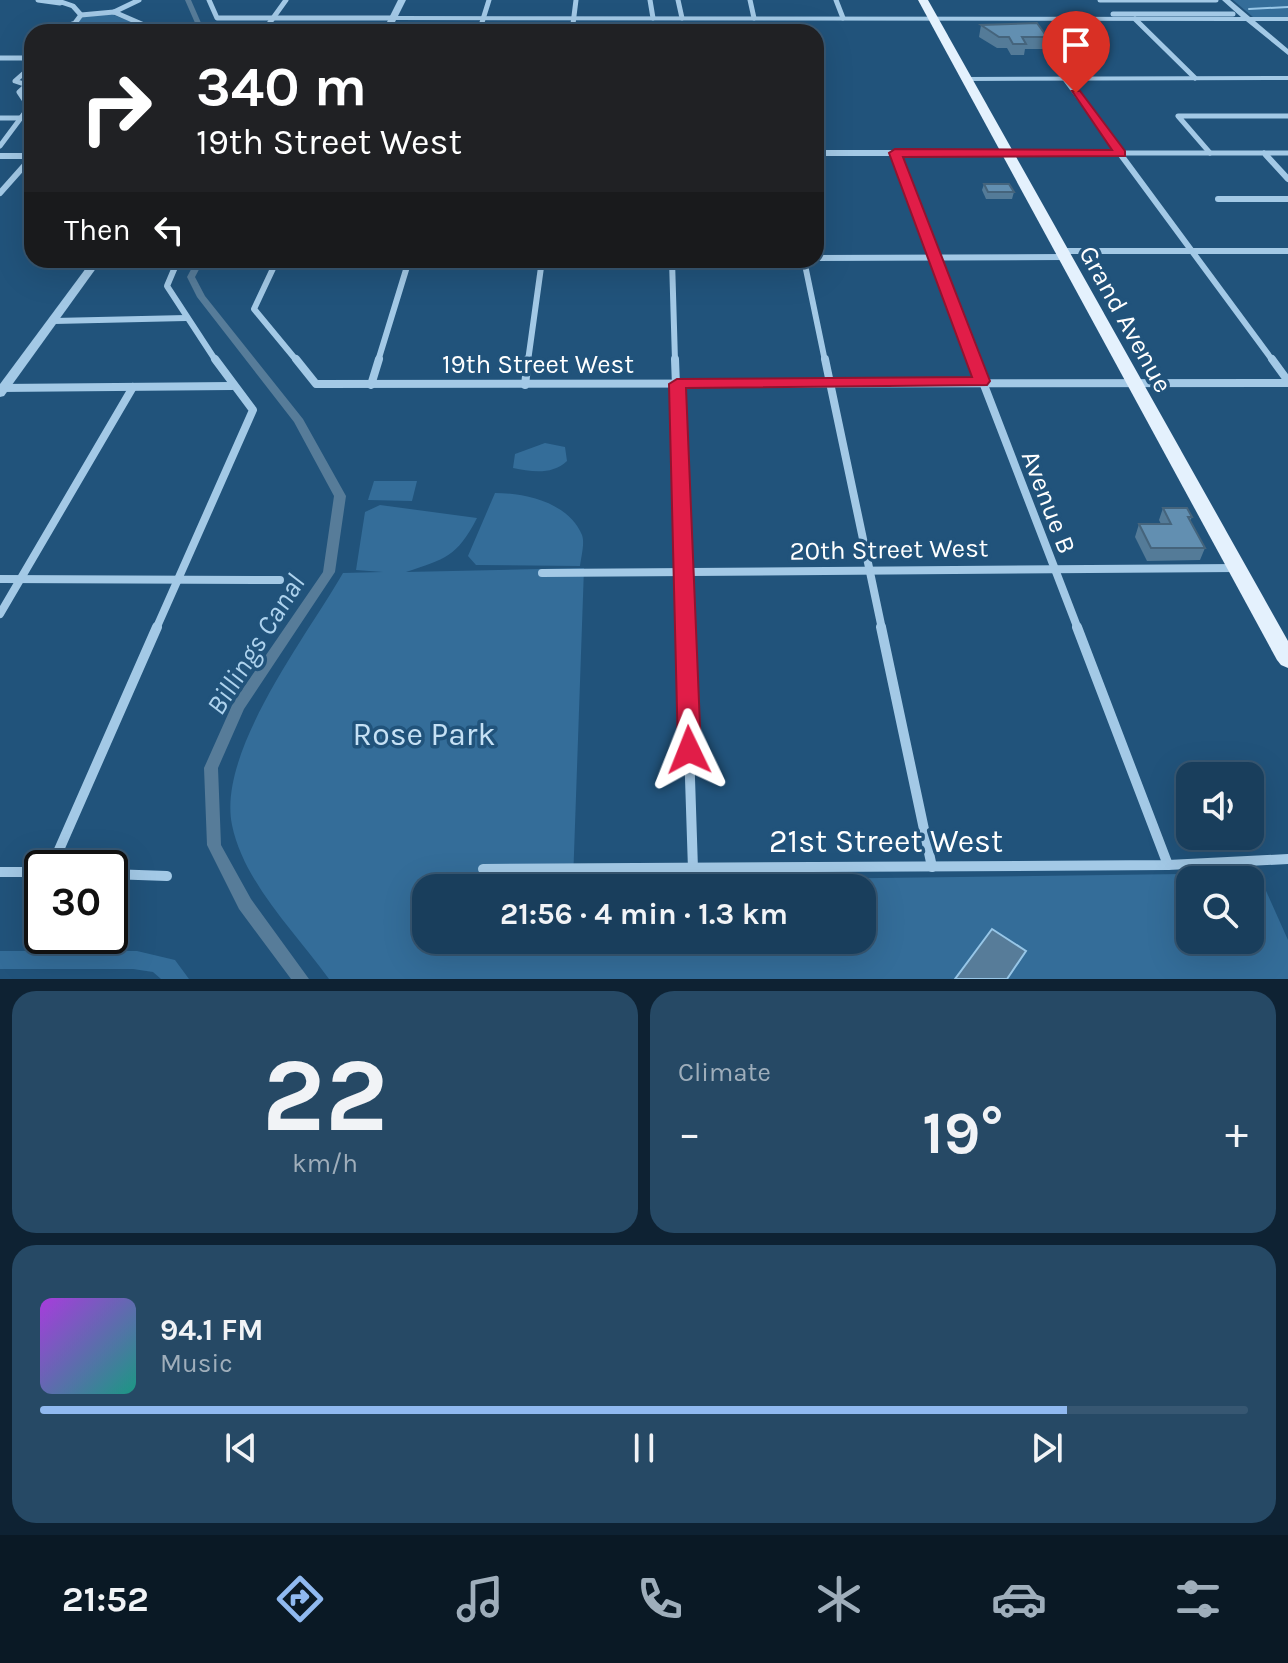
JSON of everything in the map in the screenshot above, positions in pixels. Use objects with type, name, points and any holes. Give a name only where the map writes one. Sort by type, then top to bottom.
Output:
[{"type":"main road","name":"Grand Avenue","points":[[923,0],[1288,660]]},
{"type":"street","points":[[38,0],[67,4]]},
{"type":"street","points":[[55,0],[67,4],[81,15],[114,12],[139,0]]},
{"type":"street","points":[[209,0],[217,18],[932,18],[1233,14]]},
{"type":"street","points":[[269,24],[286,0]]},
{"type":"street","points":[[390,24],[402,0]]},
{"type":"street","points":[[481,24],[489,0]]},
{"type":"street","points":[[573,24],[576,0]]},
{"type":"street","points":[[650,0],[653,18]]},
{"type":"street","points":[[678,0],[682,18]]},
{"type":"street","points":[[750,0],[754,18]]},
{"type":"street","points":[[836,0],[843,18]]},
{"type":"street","points":[[1100,0],[1216,0]]},
{"type":"street","points":[[1100,0],[1115,17],[1288,19]]},
{"type":"street","points":[[1226,0],[1288,53]]},
{"type":"street","points":[[114,12],[142,24]]},
{"type":"street","points":[[72,24],[81,15]]},
{"type":"street","points":[[663,18],[663,24]]},
{"type":"street","points":[[1135,19],[1195,78]]},
{"type":"street","points":[[0,58],[24,58]]},
{"type":"street","points":[[24,73],[15,81],[24,84],[19,92],[24,100]]},
{"type":"street","points":[[965,79],[1288,78]]},
{"type":"street","points":[[1065,79],[1288,382]]},
{"type":"street","points":[[0,146],[24,113]]},
{"type":"street","points":[[0,116],[22,116]]},
{"type":"street","points":[[1210,153],[1178,116],[1288,116]]},
{"type":"street","points":[[824,153],[1288,153]]},
{"type":"street","name":"Avenue B","points":[[895,153],[1168,865]]},
{"type":"street","points":[[1264,153],[1288,179]]},
{"type":"street","points":[[0,156],[24,156]]},
{"type":"street","points":[[0,193],[24,165]]},
{"type":"street","points":[[1218,199],[1288,199]]},
{"type":"street","points":[[824,258],[934,258],[1190,250],[1288,251]]},
{"type":"street","points":[[1,390],[92,268]]},
{"type":"street","points":[[59,850],[253,410],[232,386],[167,286],[174,268]]},
{"type":"street","name":"19th Street West","points":[[273,268],[254,309],[316,384],[1288,382]]},
{"type":"street","points":[[371,385],[407,268]]},
{"type":"street","points":[[525,385],[541,268]]},
{"type":"street","points":[[672,268],[693,869]]},
{"type":"street","points":[[806,268],[932,867]]},
{"type":"street","points":[[54,321],[186,318]]},
{"type":"street","points":[[1,390],[232,386]]},
{"type":"street","points":[[0,614],[133,387]]},
{"type":"street","name":"20th Street West","points":[[542,573],[1237,568]]},
{"type":"street","points":[[0,579],[280,580]]},
{"type":"street","name":"21st Street West","points":[[483,869],[1168,865],[1288,859]]},
{"type":"street","points":[[0,872],[24,872]]},
{"type":"street","points":[[128,875],[167,876]]},
{"type":"green space","points":[[1233,0],[1288,0],[1288,17],[1253,17]]},
{"type":"green space","points":[[111,14],[137,24],[74,24],[84,16]]},
{"type":"green space","points":[[545,443],[565,447],[567,461],[548,470],[513,468],[515,454]]},
{"type":"green space","points":[[374,481],[417,481],[412,501],[368,500]]},
{"type":"green space","points":[[495,493],[533,498],[567,515],[583,538],[580,566],[476,565],[468,556]]},
{"type":"green space","name":"Rose Park","points":[[380,505],[477,518],[463,541],[449,555],[406,572],[584,568],[573,874],[412,874],[412,954],[876,954],[876,878],[1176,874],[1176,954],[1264,954],[1264,886],[1288,940],[1288,979],[329,979],[259,887],[248,867],[232,825],[231,796],[238,763],[268,695],[343,573],[383,572],[356,570],[365,512]]},
{"type":"green space","points":[[0,951],[24,951],[24,954],[128,954],[128,951],[137,951],[175,960],[189,979],[161,979],[153,972],[133,969],[0,969]]},
{"type":"shaded area","points":[[992,929],[1026,951],[1007,979],[955,979]]},
{"type":"building","points":[[1037,23],[1047,37],[1022,37],[1026,44],[1013,44],[1009,37],[999,37],[981,25]]},
{"type":"building","points":[[984,184],[1009,184],[1014,192],[988,192]]},
{"type":"building","points":[[1163,508],[1187,508],[1192,517],[1188,517],[1205,548],[1151,548],[1139,524],[1171,524]]},
{"type":"waterway","name":"Billings Canal","points":[[188,0],[198,24]]},
{"type":"waterway","points":[[1249,9],[1288,7]]},
{"type":"waterway","name":"Billings Canal","points":[[196,268],[191,277],[201,297],[299,421],[340,496],[329,572],[238,707],[211,768],[214,845],[245,904],[301,979]]},
{"type":"route","points":[[689,750],[677,384],[982,381],[895,153],[1121,154],[1076,93]]}]
